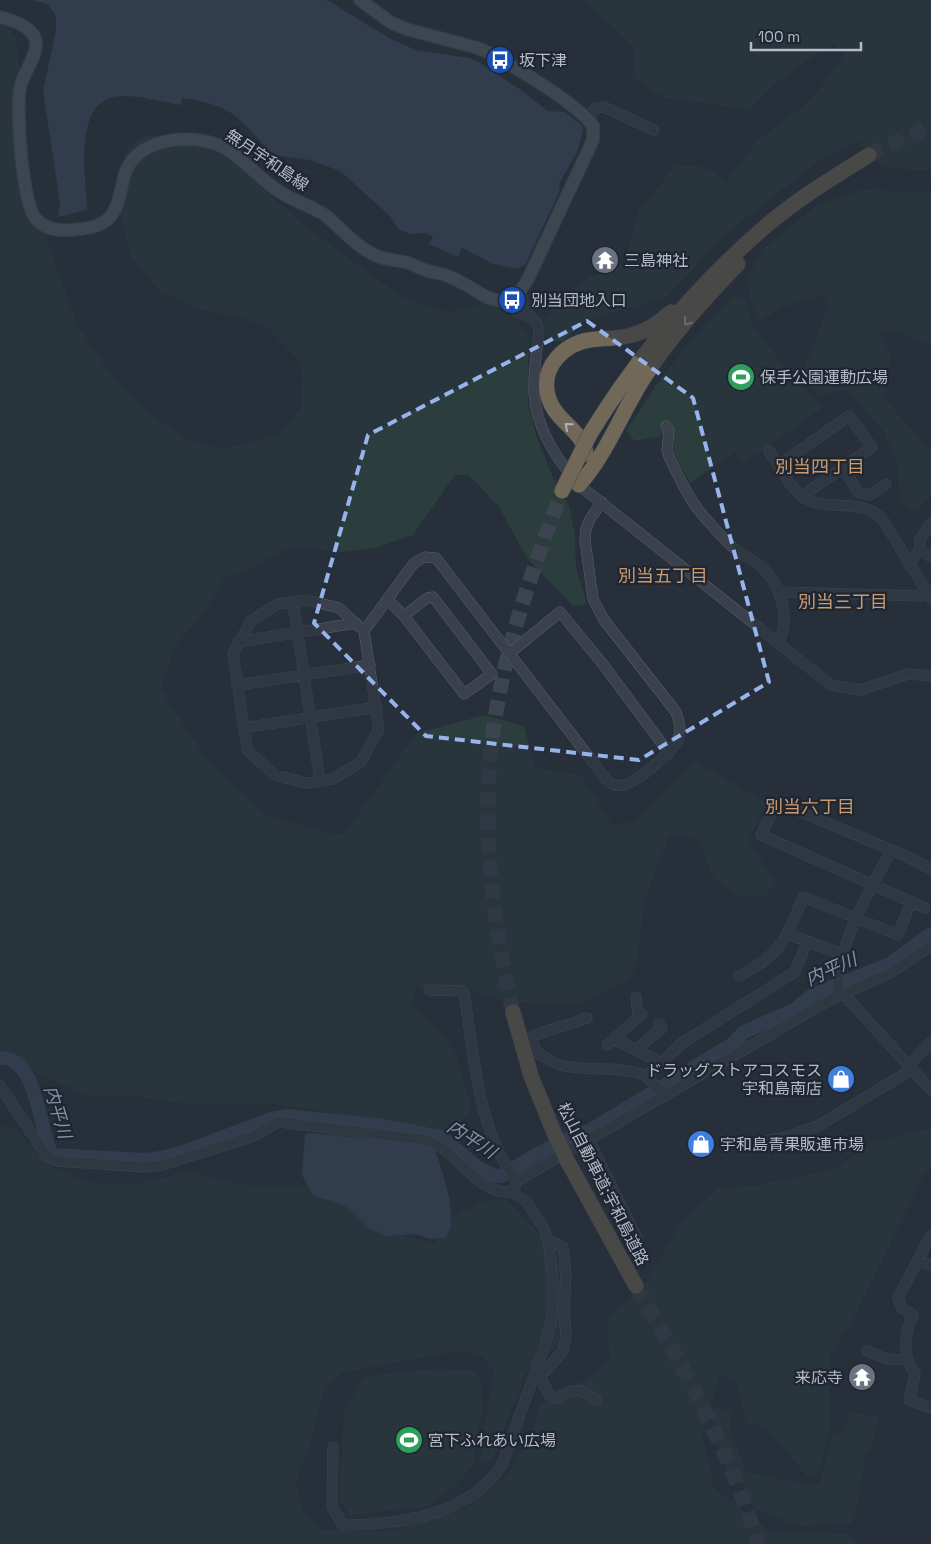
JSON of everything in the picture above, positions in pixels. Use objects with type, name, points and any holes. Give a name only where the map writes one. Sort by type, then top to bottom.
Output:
[{"type":"highway","points":[[579,485],[587,456],[585,444],[560,420],[550,403],[546,389],[547,376],[552,363],[560,354],[574,345],[588,340],[629,336],[647,330],[668,315],[708,280],[767,225],[818,187],[869,155]]},
{"type":"highway","points":[[579,485],[593,468],[645,375],[702,302],[753,249],[818,187]]},
{"type":"highway","points":[[562,491],[590,434],[617,392],[646,351],[708,280]]},
{"type":"highway","name":"松山自動車道;宇和島道路","points":[[513,1012],[532,1076],[555,1135],[636,1286]]},
{"type":"main road","points":[[360,0],[390,22],[406,29],[478,48],[489,53],[555,94],[593,126],[592,140],[520,293],[505,301]]},
{"type":"main road","name":"無月宇和島線","points":[[0,17],[11,20],[28,29],[36,40],[35,54],[25,71],[20,91],[23,178],[29,204],[36,219],[52,230],[92,227],[110,217],[116,208],[126,171],[132,159],[144,149],[156,143],[180,140],[209,142],[227,150],[279,191],[322,213],[358,245],[377,256],[446,275],[479,293],[505,301]]},
{"type":"street","points":[[588,120],[595,108],[604,107],[654,130]]},
{"type":"street","points":[[520,293],[530,316],[538,324],[534,392],[539,421],[564,468],[579,485],[831,685],[860,690],[872,688],[908,674],[931,676]]},
{"type":"street","points":[[505,301],[517,312],[530,316]]},
{"type":"street","points":[[779,465],[849,416],[872,447],[805,494],[804,498]]},
{"type":"street","points":[[666,426],[669,430],[667,450],[669,457],[697,508],[736,550],[758,564],[770,575],[779,592],[783,605],[783,634],[778,643]]},
{"type":"street","points":[[769,451],[804,498],[809,501],[867,508],[876,512],[883,520],[928,595],[779,592]]},
{"type":"street","points":[[843,468],[859,493],[870,495],[886,484]]},
{"type":"street","points":[[364,631],[418,559],[425,557],[436,558],[609,782],[621,786],[627,785],[669,753],[680,736],[680,725],[676,712],[604,620],[592,599],[585,540],[590,518],[602,502]]},
{"type":"street","points":[[910,565],[920,549],[920,539],[931,523]]},
{"type":"street","points":[[920,549],[931,557]]},
{"type":"street","points":[[388,600],[404,616],[464,694],[492,674],[433,597],[427,598],[404,616]]},
{"type":"street","points":[[308,600],[339,608],[356,623],[364,631],[379,729],[361,762],[333,779],[306,782],[275,775],[247,750],[233,654],[238,642],[251,621],[278,604],[308,600]]},
{"type":"street","points":[[293,602],[320,781]]},
{"type":"street","points":[[510,653],[560,612],[602,663],[669,753]]},
{"type":"street","points":[[238,642],[356,623]]},
{"type":"street","points":[[237,685],[370,665]]},
{"type":"street","points":[[244,728],[377,707]]},
{"type":"street","points":[[925,908],[761,835],[776,802],[931,868]]},
{"type":"street","points":[[891,850],[856,919],[844,955],[840,986],[931,1090]]},
{"type":"street","points":[[739,976],[758,966],[776,952],[788,934],[803,897],[898,935],[911,902]]},
{"type":"street","points":[[788,934],[844,955]]},
{"type":"street","points":[[648,1079],[661,1063],[682,1043],[795,972],[807,942]]},
{"type":"street","points":[[513,1175],[589,1140],[840,986],[890,973],[931,946]]},
{"type":"street","points":[[429,990],[462,991],[464,994],[483,1111],[498,1149],[513,1175],[513,1192]]},
{"type":"street","points":[[636,997],[640,1016],[611,1042],[637,1049],[661,1063]]},
{"type":"street","points":[[587,1018],[563,1027],[551,1028],[532,1037],[536,1052],[559,1065],[636,1071],[663,1093]]},
{"type":"street","points":[[637,1049],[662,1028],[659,1024]]},
{"type":"street","points":[[764,1141],[787,1137],[818,1126],[910,1068],[931,1042]]},
{"type":"street","points":[[0,1086],[44,1152],[48,1157],[57,1161],[144,1166],[162,1165],[244,1139],[279,1122],[300,1123],[425,1140],[439,1144],[452,1154],[480,1184],[499,1193],[513,1192],[526,1203],[543,1227],[548,1240],[553,1282],[552,1318],[548,1336],[502,1465],[493,1480],[478,1493],[452,1507],[418,1518],[374,1524],[343,1525],[332,1507],[333,1447]]},
{"type":"street","points":[[589,1140],[637,1238]]},
{"type":"street","points":[[548,1240],[563,1247],[566,1277],[564,1308],[566,1337],[562,1351],[540,1377],[550,1396],[555,1398],[577,1389],[583,1390],[596,1400]]},
{"type":"street","points":[[930,1242],[898,1298],[902,1308],[912,1315],[906,1330],[907,1360],[915,1374],[909,1400],[931,1408]]},
{"type":"street","points":[[919,1262],[931,1266]]},
{"type":"street","points":[[867,1351],[886,1359],[907,1360]]},
{"type":"highlighted area","points":[[587,321],[693,398],[769,682],[639,760],[426,736],[314,623],[368,435]]},
{"type":"shaded area","points":[[585,0],[931,0],[931,171],[890,168],[880,165],[858,141],[821,159],[721,238],[668,296],[585,321],[563,341],[547,341],[544,323],[557,303],[589,277],[624,266],[639,211],[676,165],[705,167],[727,181],[758,140],[806,104],[844,55],[834,44],[789,74],[749,110],[663,97],[633,77],[633,46]]},
{"type":"shaded area","points":[[0,15],[16,38],[27,165],[35,205],[77,325],[107,369],[148,413],[185,438],[219,449],[248,444],[282,433],[301,407],[303,379],[298,359],[266,326],[239,317],[198,309],[159,291],[130,255],[117,203],[126,150],[144,136],[181,137],[228,159],[306,227],[402,297],[451,313],[485,302],[516,319],[529,336],[528,404],[537,438],[554,480],[569,506],[575,535],[576,568],[587,604],[573,606],[527,558],[499,507],[469,475],[455,475],[413,535],[378,547],[342,552],[293,546],[239,574],[225,577],[205,611],[175,646],[160,689],[205,757],[265,815],[330,833],[344,834],[417,733],[485,715],[524,726],[535,768],[581,775],[612,825],[633,822],[694,761],[767,803],[748,839],[775,883],[765,896],[738,897],[714,878],[698,840],[670,834],[644,902],[637,966],[627,981],[584,1003],[543,1004],[502,1000],[464,988],[432,990],[416,986],[411,1005],[434,1025],[455,1052],[472,1109],[453,1131],[268,1103],[195,1105],[134,1096],[88,1096],[14,1063],[0,1054]]},
{"type":"shaded area","points":[[862,190],[931,192],[931,345],[898,332],[877,332],[891,356],[883,397],[931,451],[931,495],[917,512],[900,501],[898,465],[884,432],[847,390],[818,395],[802,374],[828,307],[823,296],[781,307],[761,321],[751,304],[747,278],[765,248],[819,204]]},
{"type":"shaded area","points":[[736,294],[745,300],[752,324],[790,375],[823,407],[744,464],[736,452],[690,483],[674,453],[673,430],[657,437],[635,441],[626,431],[655,387],[692,339]]},
{"type":"shaded area","points":[[0,1126],[16,1129],[45,1163],[84,1182],[133,1185],[190,1172],[243,1185],[314,1185],[404,1236],[435,1244],[453,1218],[482,1201],[507,1200],[556,1252],[568,1306],[562,1343],[526,1373],[494,1455],[488,1462],[479,1461],[494,1372],[482,1356],[458,1351],[344,1372],[325,1387],[307,1453],[296,1481],[302,1510],[322,1530],[391,1531],[466,1508],[506,1477],[528,1440],[541,1405],[590,1377],[609,1361],[608,1316],[644,1286],[681,1222],[719,1188],[754,1186],[836,1169],[869,1143],[931,1128],[931,1168],[925,1172],[854,1317],[830,1356],[830,1422],[827,1446],[818,1474],[807,1476],[765,1426],[746,1423],[736,1381],[719,1375],[702,1437],[714,1488],[769,1531],[848,1534],[857,1544],[0,1544]]},
{"type":"shaded area","name":"宮下ふれあい広場","points":[[432,1369],[471,1370],[481,1379],[482,1412],[472,1467],[455,1486],[426,1506],[350,1515],[339,1500],[344,1412],[362,1379],[368,1376]]},
{"type":"shaded area","points":[[713,1408],[731,1410],[730,1428],[746,1472],[803,1484],[819,1484],[833,1434],[841,1434],[851,1412],[879,1418],[872,1448],[866,1452],[855,1518],[850,1523],[800,1526],[754,1509],[741,1480],[729,1475],[712,1436]]},
{"type":"water","points":[[32,0],[327,0],[391,39],[416,50],[469,58],[477,61],[521,90],[548,111],[565,112],[582,125],[583,130],[578,150],[560,182],[559,193],[526,263],[519,269],[493,264],[462,248],[458,257],[429,244],[433,237],[426,233],[411,234],[399,230],[390,216],[340,171],[310,160],[272,155],[252,131],[224,109],[182,98],[181,105],[123,96],[106,99],[95,109],[88,123],[84,160],[87,210],[58,217],[60,203],[43,91],[56,31],[56,16],[48,4]]},
{"type":"water","points":[[309,1133],[425,1144],[435,1150],[449,1195],[451,1208],[449,1230],[445,1238],[431,1239],[415,1234],[386,1236],[370,1229],[353,1212],[340,1203],[313,1196],[302,1175],[305,1135]]},
{"type":"waterway","name":"内平川","points":[[0,1058],[13,1061],[22,1069],[30,1081],[52,1155],[145,1160],[161,1158],[181,1153],[271,1119],[288,1116],[376,1125],[441,1137],[477,1167],[494,1176],[501,1176],[571,1137],[589,1131],[731,1045],[744,1032],[794,1010],[814,994],[890,964],[931,934]]},
{"type":"tunnel","points":[[869,155],[931,126]]},
{"type":"tunnel","points":[[513,1012],[499,940],[490,866],[488,829],[490,756],[500,690],[514,632],[562,491]]},
{"type":"tunnel","points":[[636,1286],[672,1348],[705,1412],[734,1477],[758,1544]]},
{"type":"place","name":"坂下津","points":[[500,60]]},
{"type":"place","name":"三島神社","points":[[605,260]]},
{"type":"place","name":"別当団地入口","points":[[512,300]]},
{"type":"place","name":"保手公園運動広場","points":[[741,377]]},
{"type":"place","name":"ドラッグストアコスモス 宇和島南店","points":[[841,1079]]},
{"type":"place","name":"宇和島青果販連市場","points":[[701,1144]]},
{"type":"place","name":"来応寺","points":[[862,1377]]},
{"type":"place","name":"宮下ふれあい広場","points":[[409,1440]]},
{"type":"district","name":"別当四丁目","points":[[820,466]]},
{"type":"district","name":"別当五丁目","points":[[663,575]]},
{"type":"district","name":"別当三丁目","points":[[843,601]]},
{"type":"district","name":"別当六丁目","points":[[810,806]]}]
